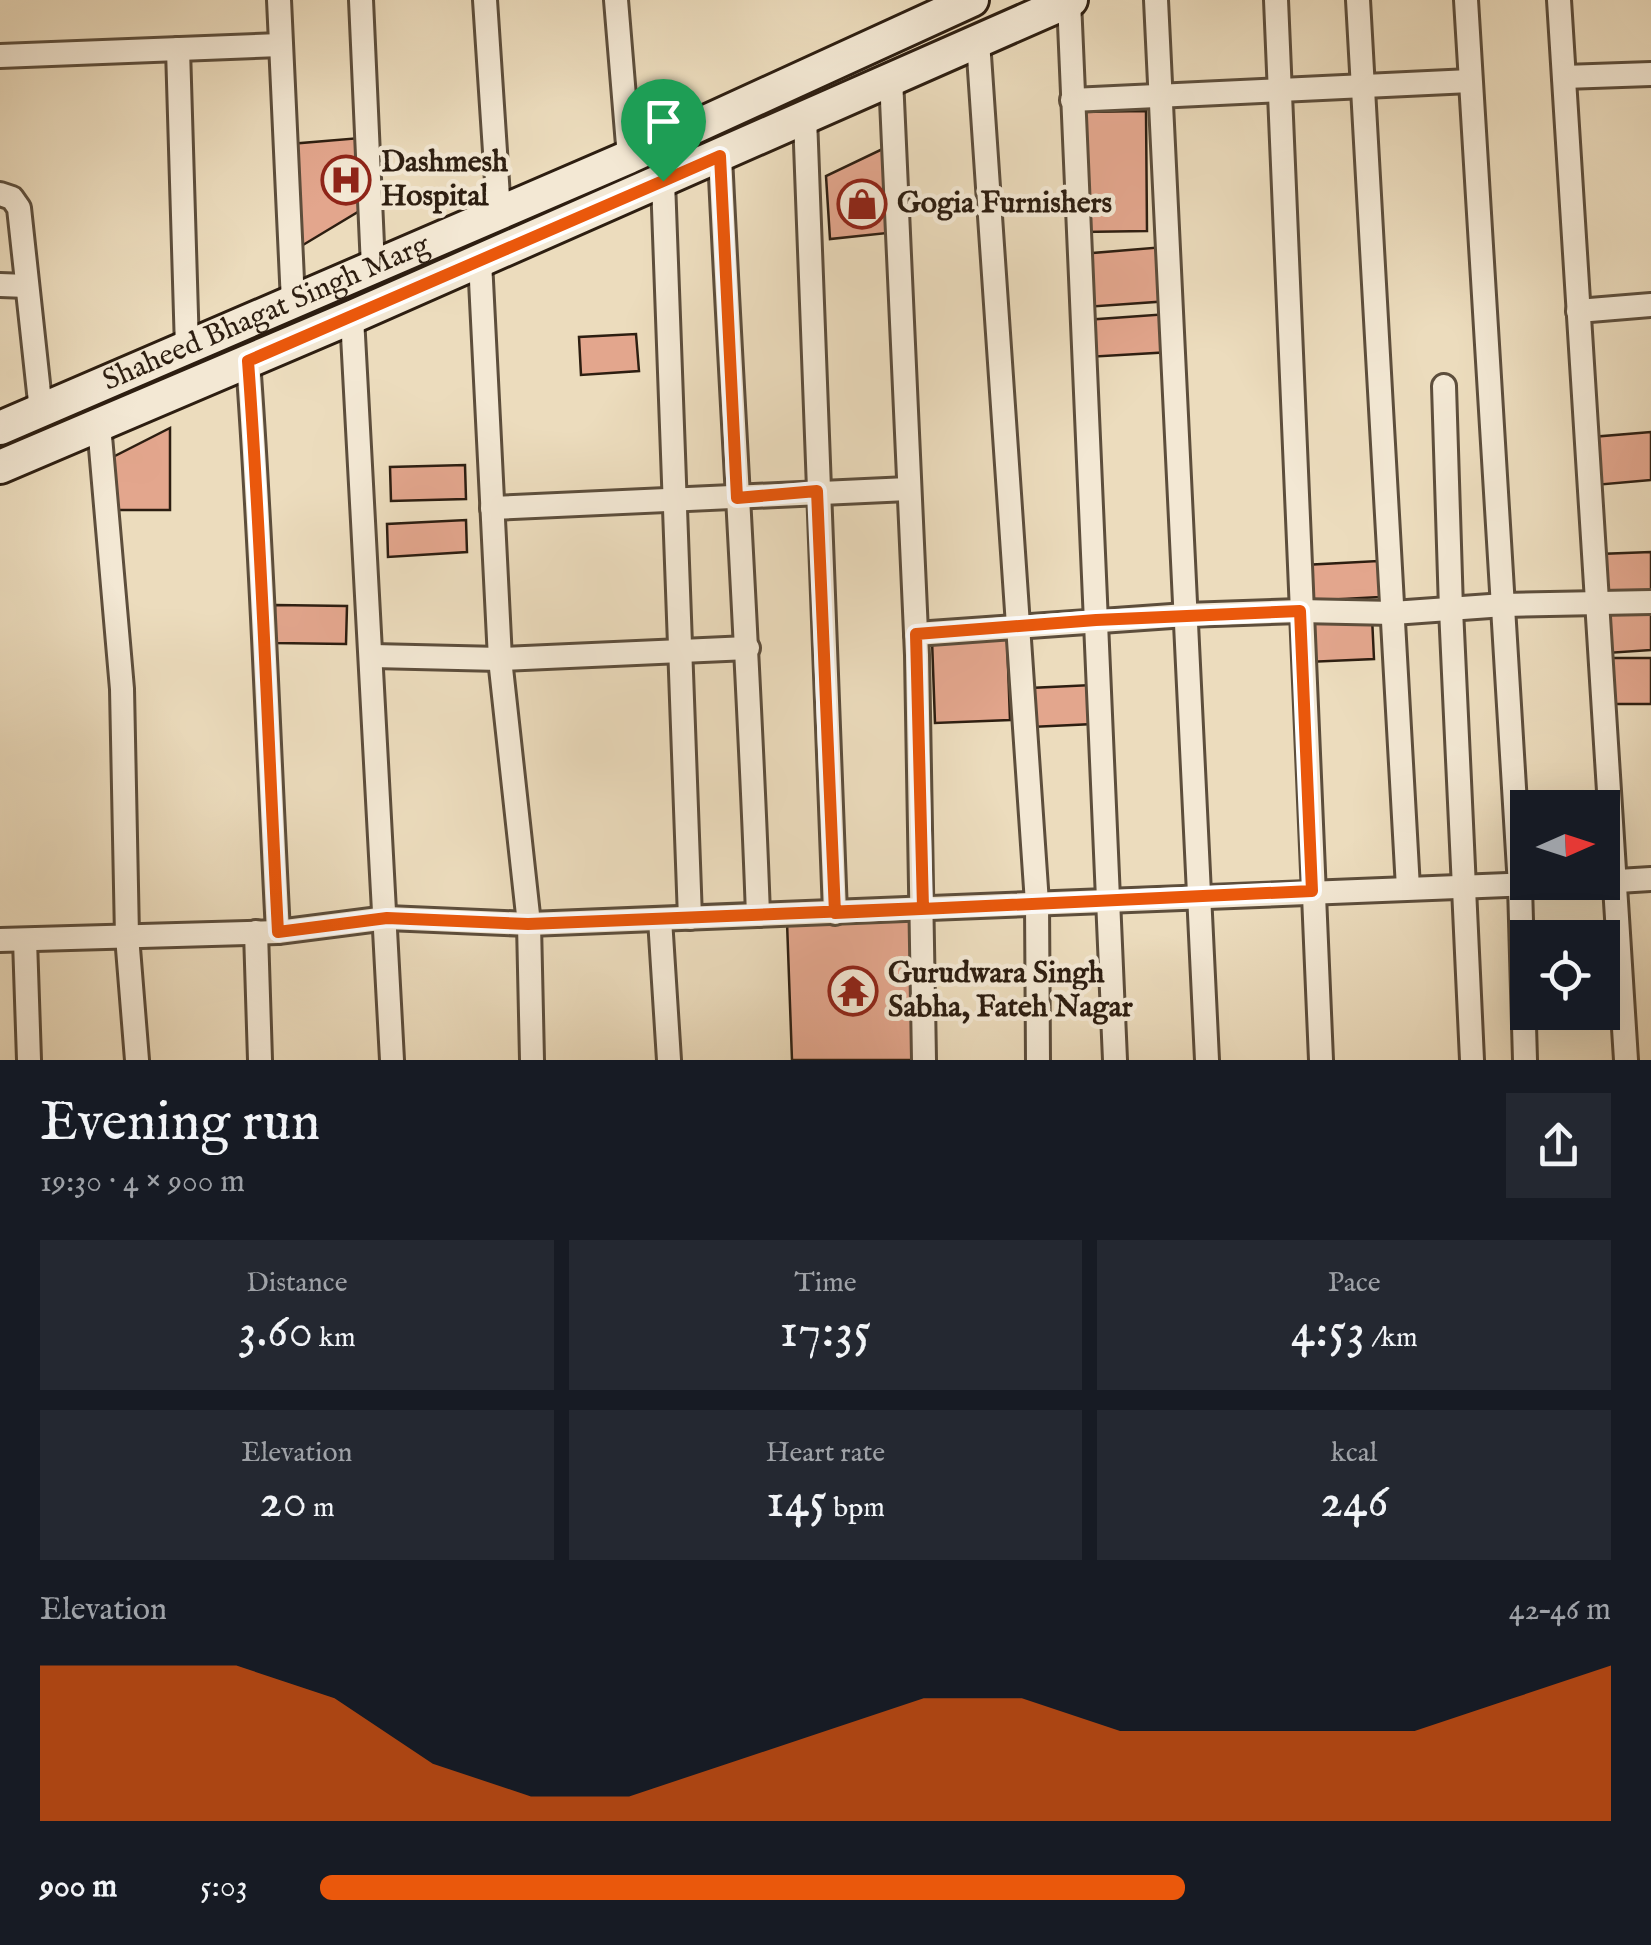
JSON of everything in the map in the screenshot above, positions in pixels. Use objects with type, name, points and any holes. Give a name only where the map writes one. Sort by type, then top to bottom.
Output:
[{"type":"main road","points":[[991,0],[991,36]]},
{"type":"main road","name":"Shaheed Bhagat Singh Marg","points":[[0,467],[352,317],[1070,0]]},
{"type":"main road","name":"Shaheed Bhagat Singh Marg","points":[[0,428],[628,156],[961,2]]},
{"type":"main road","points":[[961,2],[991,36]]},
{"type":"street","points":[[279,0],[294,302]]},
{"type":"street","points":[[362,0],[373,267]]},
{"type":"street","points":[[485,0],[499,212]]},
{"type":"street","points":[[616,0],[628,156]]},
{"type":"street","points":[[1070,0],[1114,1060]]},
{"type":"street","points":[[1156,0],[1207,1060]]},
{"type":"street","points":[[1276,0],[1321,1060]]},
{"type":"street","points":[[1358,0],[1408,888]]},
{"type":"street","points":[[1466,0],[1515,790]]},
{"type":"street","points":[[1559,0],[1605,790]]},
{"type":"street","points":[[991,36],[1018,627],[1037,904],[1038,1060]]},
{"type":"street","points":[[0,56],[280,45]]},
{"type":"street","points":[[178,49],[187,348]]},
{"type":"street","points":[[1564,77],[1651,74]]},
{"type":"street","points":[[892,78],[916,634],[924,1060]]},
{"type":"street","points":[[1072,100],[1470,81]]},
{"type":"street","points":[[805,118],[835,913]]},
{"type":"street","points":[[720,156],[748,648],[758,915]]},
{"type":"street","points":[[663,181],[690,918]]},
{"type":"street","points":[[0,194],[12,198],[18,208],[40,411]]},
{"type":"street","points":[[480,261],[500,659],[528,924],[532,1060]]},
{"type":"street","points":[[0,285],[27,286]]},
{"type":"street","points":[[1578,311],[1651,305]]},
{"type":"street","points":[[352,317],[392,1060]]},
{"type":"street","points":[[248,361],[261,536],[267,932],[260,1060]]},
{"type":"street","points":[[1444,386],[1472,1060]]},
{"type":"street","points":[[99,425],[122,689],[127,936],[137,1060]]},
{"type":"street","points":[[492,508],[908,488]]},
{"type":"street","points":[[916,634],[1096,620],[1300,611],[1393,613],[1504,605],[1651,602]]},
{"type":"street","points":[[372,656],[500,659],[748,648]]},
{"type":"street","points":[[1620,880],[1651,879]]},
{"type":"street","points":[[0,940],[267,932],[387,918],[528,924],[1510,886]]},
{"type":"street","points":[[1520,900],[1525,1060]]},
{"type":"street","points":[[1611,900],[1626,1060]]},
{"type":"street","points":[[660,919],[669,1060]]},
{"type":"street","points":[[25,940],[30,1060]]},
{"type":"building","points":[[1146,111],[1147,231],[1081,232],[1080,112]]},
{"type":"building","points":[[360,138],[361,210],[298,248],[290,144]]},
{"type":"building","name":"Gogia Furnishers","points":[[893,144],[897,232],[830,239],[826,176]]},
{"type":"building","points":[[1164,247],[1169,301],[1085,307],[1081,254]]},
{"type":"building","points":[[1168,314],[1171,352],[1087,357],[1085,320]]},
{"type":"building","points":[[636,334],[639,371],[581,375],[579,337]]},
{"type":"building","points":[[170,428],[170,510],[113,510],[111,458]]},
{"type":"building","points":[[1651,432],[1651,480],[1595,485],[1592,437]]},
{"type":"building","points":[[465,465],[466,499],[391,501],[390,467]]},
{"type":"building","points":[[466,520],[467,552],[388,557],[387,524]]},
{"type":"building","points":[[1651,552],[1651,590],[1601,592],[1599,554]]},
{"type":"building","points":[[1378,561],[1380,597],[1306,601],[1304,565]]},
{"type":"building","points":[[275,605],[347,606],[346,644],[274,643]]},
{"type":"building","points":[[1651,611],[1651,650],[1607,653],[1604,614]]},
{"type":"building","points":[[1372,617],[1374,659],[1307,662],[1306,620]]},
{"type":"building","points":[[1007,638],[1010,720],[935,723],[932,640]]},
{"type":"building","points":[[1607,658],[1651,658],[1651,704],[1608,704]]},
{"type":"building","points":[[1092,685],[1093,724],[1031,727],[1030,688]]},
{"type":"building","name":"Gurudwara Singh Sabha, Fateh Nagar","points":[[917,917],[917,1060],[792,1060],[787,922]]},
{"type":"place","name":"Dashmesh Hospital","points":[[346,180]]},
{"type":"place","name":"Gogia Furnishers","points":[[862,204]]},
{"type":"place","name":"Gurudwara Singh Sabha, Fateh Nagar","points":[[853,991]]},
{"type":"route","points":[[663,181],[248,361],[261,536],[262,632],[278,932],[387,918],[528,924],[835,913],[923,908],[916,634],[1096,620],[1300,611],[1312,891],[835,913],[817,491],[737,498],[720,156],[663,181]]}]
